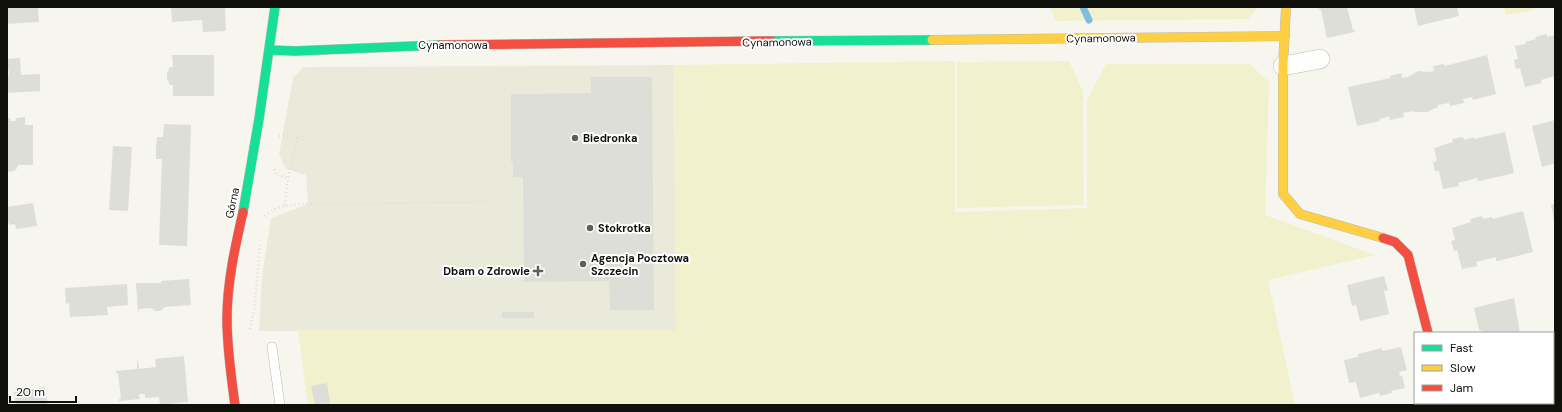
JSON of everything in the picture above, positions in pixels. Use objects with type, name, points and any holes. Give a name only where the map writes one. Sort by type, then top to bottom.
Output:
[{"type":"street","name":"Górna","points":[[235,405],[229,356],[227,305],[230,271],[248,186],[275,7]]},
{"type":"street","points":[[1286,7],[1283,194],[1300,214],[1395,242],[1408,255],[1428,332]]},
{"type":"street","name":"Cynamonowa","points":[[269,50],[295,51],[411,45],[1285,36]]},
{"type":"street","points":[[1284,66],[1320,59]]},
{"type":"lane","points":[[272,347],[280,405]]},
{"type":"path","points":[[278,136],[336,136]]},
{"type":"path","points":[[285,205],[288,178],[298,136]]},
{"type":"path","points":[[264,221],[265,216],[270,211],[285,205],[487,202]]},
{"type":"path","points":[[250,331],[254,311],[261,241]]},
{"type":"shaded area","points":[[674,65],[676,330],[259,331],[262,277],[271,218],[308,204],[306,175],[286,169],[279,154],[293,78],[303,67]]},
{"type":"green space","points":[[1050,7],[1259,7],[1248,19],[1055,21]]},
{"type":"green space","points":[[1504,7],[1538,7],[1529,11],[1506,15]]},
{"type":"green space","points":[[955,61],[955,212],[1087,208],[1087,100],[1106,64],[1250,64],[1269,82],[1265,215],[1375,255],[1268,280],[1295,405],[308,405],[298,330],[676,330],[674,65]]},
{"type":"green space","points":[[1069,61],[1083,92],[1084,205],[957,208],[957,62]]},
{"type":"building","points":[[7,7],[38,7],[39,22],[7,24]]},
{"type":"building","points":[[171,7],[225,7],[226,31],[203,32],[202,20],[172,22]]},
{"type":"building","points":[[1324,7],[1347,7],[1353,30],[1355,30],[1355,32],[1327,38],[1321,10],[1318,9]]},
{"type":"building","points":[[1414,7],[1457,7],[1459,16],[1418,26]]},
{"type":"building","points":[[1547,34],[1547,37],[1555,35],[1555,76],[1541,80],[1542,83],[1525,87],[1520,68],[1516,69],[1514,60],[1518,59],[1515,46],[1526,44],[1525,42],[1536,39],[1535,37]]},
{"type":"building","points":[[172,55],[214,55],[214,96],[173,96],[173,85],[170,85],[167,79],[167,73],[170,67],[173,67]]},
{"type":"building","points":[[1487,55],[1496,94],[1473,100],[1472,97],[1463,99],[1464,103],[1450,106],[1449,103],[1438,105],[1438,107],[1427,112],[1414,111],[1403,113],[1404,117],[1390,120],[1389,116],[1379,119],[1380,121],[1357,126],[1348,87],[1390,78],[1390,76],[1401,73],[1402,78],[1408,77],[1418,71],[1434,71],[1433,66],[1444,64],[1445,66]]},
{"type":"building","points":[[20,58],[21,75],[40,74],[40,91],[7,93],[7,76],[9,75],[7,59]]},
{"type":"building","points":[[591,77],[652,77],[654,310],[610,310],[609,281],[524,282],[523,177],[511,177],[511,175],[513,175],[513,162],[511,162],[511,94],[591,93]]},
{"type":"building","points":[[25,117],[25,125],[33,125],[33,165],[18,165],[16,170],[10,172],[7,171],[7,118],[10,118],[10,121],[16,121],[16,118]]},
{"type":"building","points":[[1555,120],[1555,163],[1542,167],[1532,126]]},
{"type":"building","points":[[164,124],[191,125],[187,246],[159,245],[162,159],[156,159],[156,148],[157,137],[163,137]]},
{"type":"building","points":[[1505,132],[1514,173],[1480,181],[1478,181],[1477,178],[1458,183],[1459,186],[1443,189],[1439,171],[1435,171],[1433,162],[1437,161],[1434,148],[1453,142],[1452,139],[1463,137],[1464,140],[1474,137],[1474,139]]},
{"type":"building","points":[[113,146],[132,147],[128,211],[109,210]]},
{"type":"building","points":[[33,203],[37,226],[16,229],[15,224],[9,225],[9,223],[7,223],[7,207]]},
{"type":"building","points":[[1555,204],[1555,221],[1554,221],[1551,205]]},
{"type":"building","points":[[1523,211],[1533,252],[1498,261],[1496,261],[1496,257],[1476,262],[1477,266],[1462,269],[1457,250],[1454,251],[1451,241],[1455,240],[1452,228],[1471,222],[1470,219],[1482,216],[1483,219],[1492,217],[1493,219]]},
{"type":"building","points":[[1384,276],[1388,290],[1384,291],[1389,314],[1360,321],[1356,305],[1352,306],[1347,285]]},
{"type":"building","points":[[189,279],[191,305],[165,307],[160,311],[155,311],[151,308],[139,309],[138,312],[136,283],[161,283],[161,281]]},
{"type":"building","points":[[127,284],[128,305],[107,307],[108,315],[70,317],[69,303],[66,304],[65,288]]},
{"type":"building","points":[[1514,298],[1520,332],[1482,332],[1479,330],[1474,308]]},
{"type":"building","points":[[502,312],[534,312],[534,318],[502,318]]},
{"type":"building","points":[[1401,347],[1407,370],[1399,372],[1400,376],[1402,375],[1405,388],[1391,391],[1392,393],[1380,396],[1379,393],[1360,398],[1356,382],[1349,383],[1344,360],[1358,357],[1358,354],[1382,348],[1382,351]]},
{"type":"building","points":[[184,356],[188,402],[160,405],[159,397],[145,398],[145,394],[139,394],[140,399],[119,401],[119,399],[121,399],[118,373],[116,373],[116,371],[137,369],[137,361],[139,369],[156,367],[155,359]]},
{"type":"building","points":[[327,383],[330,403],[315,405],[311,386]]},
{"type":"building","points":[[45,387],[48,405],[16,405],[14,392]]},
{"type":"building","points":[[1536,404],[1537,405],[1495,405]]},
{"type":"waterway","points":[[1083,7],[1089,20]]},
{"type":"traffic: fast","points":[[243,212],[259,119],[275,7]]},
{"type":"traffic: fast","points":[[772,41],[932,40]]},
{"type":"traffic: fast","points":[[269,50],[295,51],[440,45]]},
{"type":"traffic: slow","points":[[1286,7],[1283,66],[1283,194],[1300,214],[1383,238]]},
{"type":"traffic: slow","points":[[932,40],[1285,36]]},
{"type":"traffic: jam","points":[[440,45],[772,41]]},
{"type":"traffic: jam","points":[[235,405],[228,351],[227,306],[232,265],[243,212]]},
{"type":"traffic: jam","points":[[1383,238],[1395,242],[1408,255],[1428,332]]},
{"type":"place","name":"Biedronka","points":[[575,138]]},
{"type":"place","name":"Stokrotka","points":[[590,228]]},
{"type":"place","name":"Agencja Pocztowa Szczecin","points":[[583,264]]},
{"type":"place","name":"Dbam o Zdrowie","points":[[538,271]]}]
